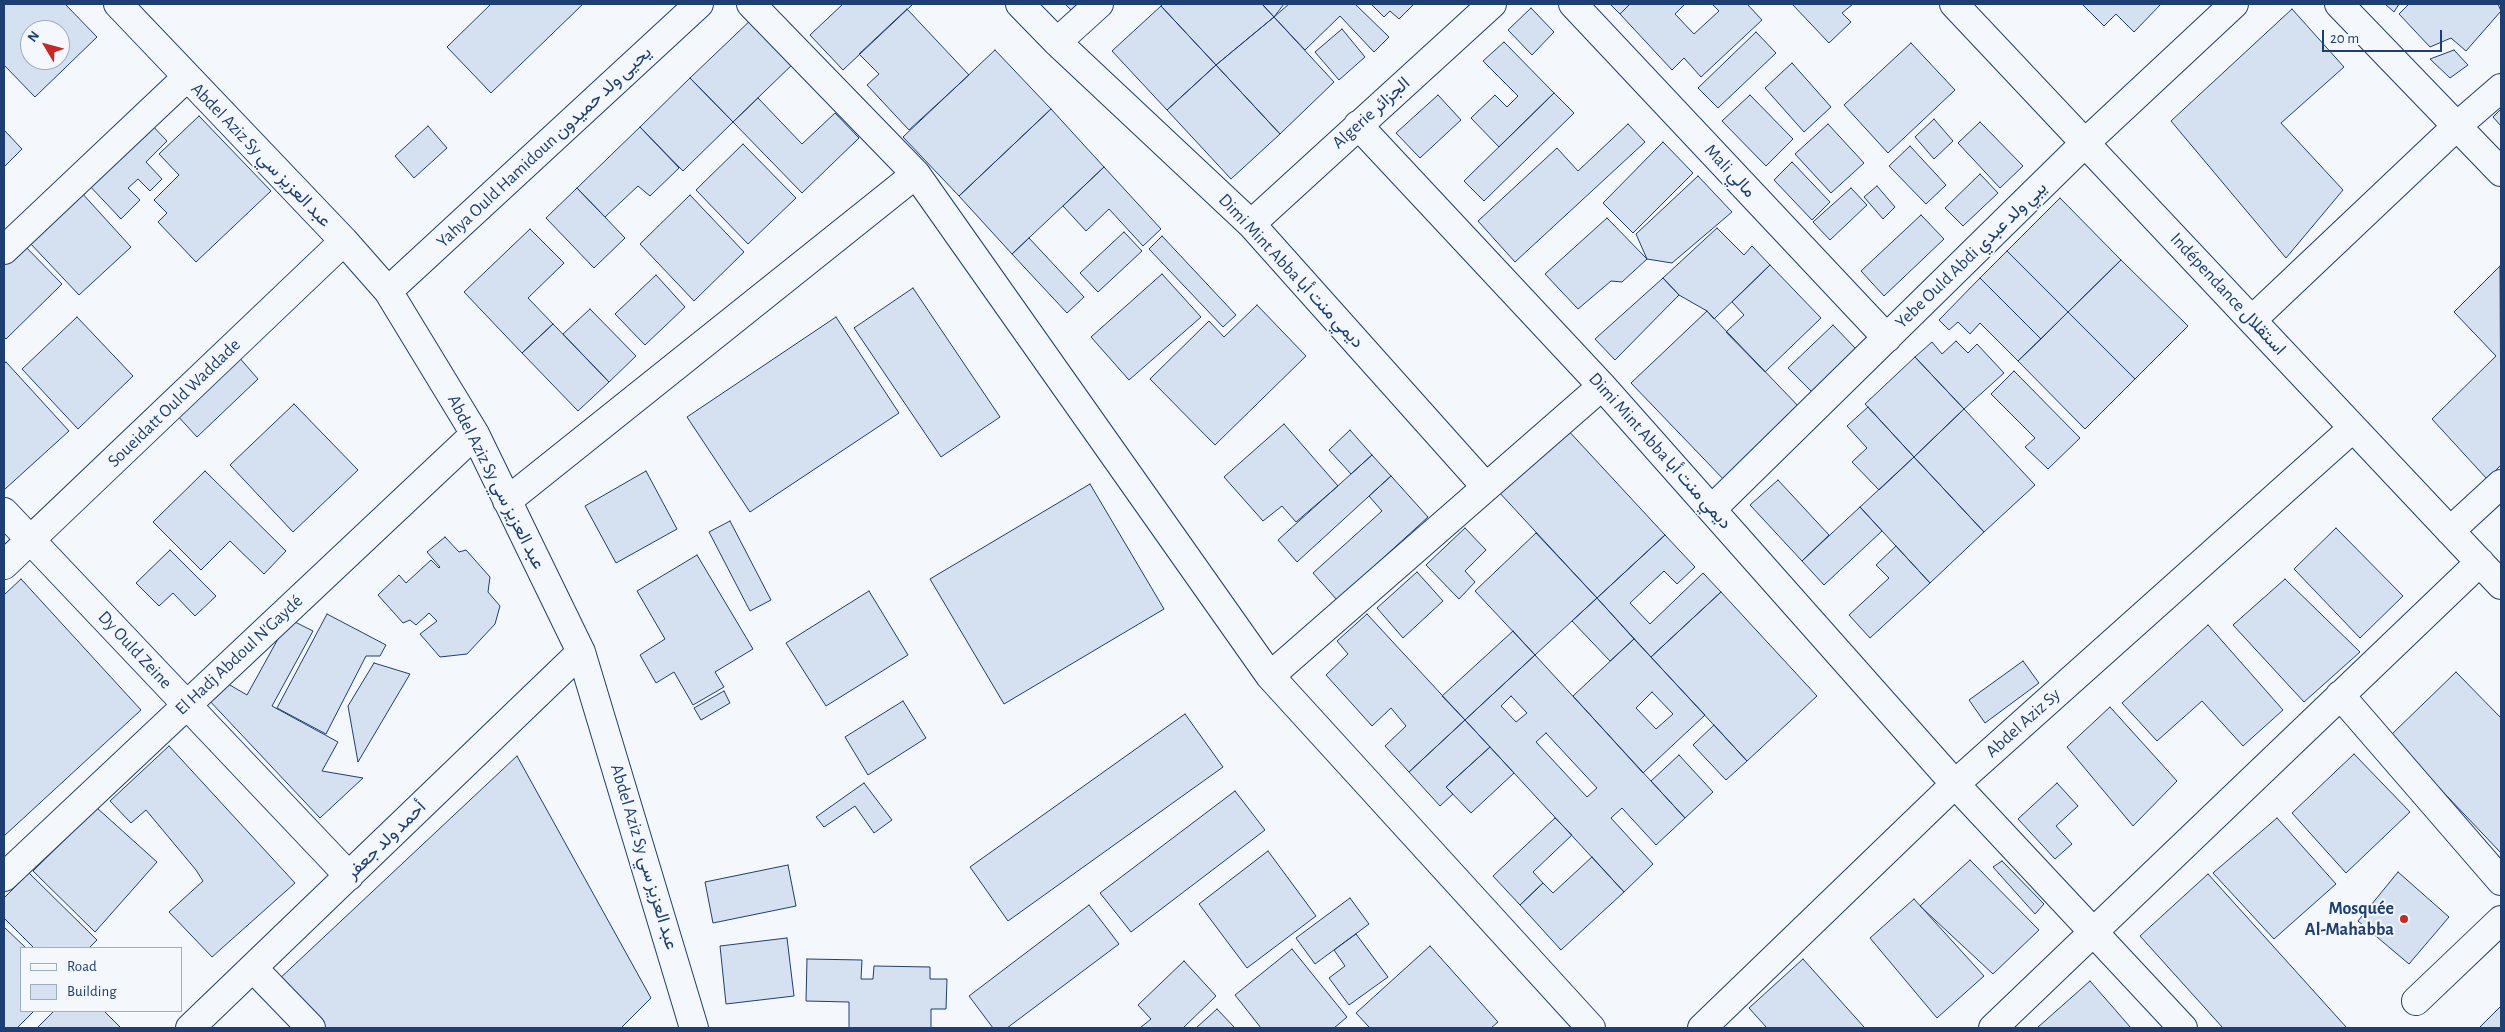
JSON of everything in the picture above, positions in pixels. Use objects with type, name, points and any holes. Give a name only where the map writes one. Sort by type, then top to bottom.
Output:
[{"type":"street","name":"Abdel Aziz Sy عبد العزيز سي","points":[[118,4],[186,78],[344,241],[388,291],[475,434],[582,652],[692,1026]]},
{"type":"street","name":"Yahya Ould Hamidoun يحيى ولد حميدون","points":[[388,291],[699,4]]},
{"type":"street","points":[[751,4],[916,174],[1270,676],[1591,1028]]},
{"type":"street","name":"Dimi Mint Abba ديمي منت أبا","points":[[1020,4],[1057,42],[1252,224],[1486,487]]},
{"type":"street","points":[[1057,42],[1099,4]]},
{"type":"street","name":"Algerie الجزائر","points":[[1252,224],[1358,124],[1492,4]]},
{"type":"street","name":"Mali مالي","points":[[1573,4],[1887,338]]},
{"type":"street","name":"Indépendance استقلال","points":[[1954,4],[2501,585]]},
{"type":"street","name":"Yebe Ould Abdi يبي ولد عبدي","points":[[1712,509],[2085,143],[2234,4]]},
{"type":"street","points":[[2339,4],[2501,172]]},
{"type":"street","points":[[4,250],[186,78]]},
{"type":"street","points":[[2252,320],[2458,126],[2501,88]]},
{"type":"street","name":"Dimi Mint Abba ديمي منت أبا","points":[[1358,124],[1602,386],[1955,784],[2094,930],[2183,1028]]},
{"type":"street","points":[[507,501],[916,174]]},
{"type":"street","name":"Soueidatt Ould Waddade","points":[[4,565],[344,241]]},
{"type":"street","points":[[1270,676],[1602,386]]},
{"type":"street","name":"Abdel Aziz Sy","points":[[1702,1028],[1955,784],[2354,428]]},
{"type":"street","name":"El Hadj Abdoul N'Gaydé","points":[[4,877],[475,434]]},
{"type":"street","points":[[2450,531],[2501,484]]},
{"type":"street","name":"Dy Ould Zeine","points":[[4,512],[349,876]]},
{"type":"street","points":[[1994,1028],[2094,930],[2480,562]]},
{"type":"street","name":"أحمد ولد جعفر","points":[[190,1028],[582,652]]},
{"type":"street","points":[[2340,695],[2501,881]]},
{"type":"street","points":[[2416,1001],[2501,920]]},
{"type":"street","points":[[253,968],[311,1028]]},
{"type":"building","points":[[4,4],[65,4],[97,37],[70,63],[70,20],[20,20],[20,70],[63,70],[35,97],[4,65]]},
{"type":"building","points":[[491,4],[583,4],[491,93],[447,47]]},
{"type":"building","points":[[843,4],[913,4],[843,70],[810,35]]},
{"type":"building","points":[[1065,4],[1077,4],[1071,10]]},
{"type":"building","points":[[1163,4],[1262,4],[1274,17],[1216,65],[1161,6]]},
{"type":"building","points":[[1262,4],[1284,4],[1274,17]]},
{"type":"building","points":[[1289,4],[1355,4],[1389,37],[1374,52],[1340,16],[1305,50],[1274,17]]},
{"type":"building","points":[[1371,4],[1414,4],[1399,19],[1390,11],[1384,17]]},
{"type":"building","points":[[1610,4],[1630,4],[1620,14]]},
{"type":"building","points":[[1630,4],[1685,4],[1675,14],[1694,34],[1719,11],[1712,4],[1747,4],[1762,20],[1701,77],[1684,58],[1672,70],[1620,14]]},
{"type":"building","points":[[1792,4],[1853,4],[1842,13],[1851,22],[1829,43]]},
{"type":"building","points":[[2082,4],[2161,4],[2134,32],[2116,14],[2104,26]]},
{"type":"building","points":[[2385,4],[2399,4],[2394,12]]},
{"type":"building","points":[[2409,4],[2498,4],[2501,11],[2466,51],[2451,38],[2430,47],[2399,14]]},
{"type":"building","points":[[1161,6],[1216,65],[1167,110],[1112,51]]},
{"type":"building","points":[[1531,8],[1554,32],[1532,55],[1508,30]]},
{"type":"building","points":[[907,9],[969,75],[909,130],[867,85],[879,74],[859,54]]},
{"type":"building","points":[[2292,9],[2344,67],[2281,123],[2343,190],[2286,258],[2171,121]]},
{"type":"building","points":[[755,16],[797,60],[733,122],[690,78]]},
{"type":"building","points":[[1274,17],[1334,82],[1280,134],[1216,65]]},
{"type":"building","points":[[1342,29],[1365,57],[1339,80],[1315,52]]},
{"type":"building","points":[[1756,32],[1776,53],[1718,108],[1698,88]]},
{"type":"building","points":[[1504,42],[1554,93],[1499,147],[1471,118],[1495,95],[1507,107],[1518,96],[1483,61]]},
{"type":"building","points":[[1911,43],[1955,90],[1888,153],[1844,105]]},
{"type":"building","points":[[995,50],[1051,109],[959,196],[903,137]]},
{"type":"building","points":[[2454,50],[2468,65],[2450,78],[2430,59]]},
{"type":"building","points":[[1792,63],[1831,107],[1804,132],[1765,88]]},
{"type":"building","points":[[1216,65],[1280,134],[1231,179],[1167,110]]},
{"type":"building","points":[[690,78],[733,122],[683,171],[640,127]]},
{"type":"building","points":[[1554,93],[1574,113],[1484,201],[1464,181]]},
{"type":"building","points":[[1438,95],[1461,120],[1420,158],[1396,133]]},
{"type":"building","points":[[1750,95],[1793,139],[1766,166],[1722,121]]},
{"type":"building","points":[[758,98],[802,144],[835,113],[859,138],[802,193],[733,122]]},
{"type":"building","points":[[1051,109],[1104,167],[1012,254],[959,196]]},
{"type":"building","points":[[2501,109],[2501,126],[2493,117]]},
{"type":"building","points":[[199,116],[271,191],[196,262],[158,222],[167,213],[154,200],[179,175],[159,154]]},
{"type":"building","points":[[1934,119],[1953,141],[1934,159],[1915,137]]},
{"type":"building","points":[[148,121],[167,141],[146,162],[162,179],[150,191],[138,179],[128,188],[140,200],[121,219],[86,182]]},
{"type":"building","points":[[1980,122],[2023,166],[2000,188],[1958,143]]},
{"type":"building","points":[[1628,124],[1645,142],[1515,262],[1478,221],[1557,148],[1578,171]]},
{"type":"building","points":[[1828,124],[1864,163],[1831,193],[1795,154]]},
{"type":"building","points":[[428,126],[447,148],[414,178],[395,156]]},
{"type":"building","points":[[640,127],[679,168],[650,196],[638,186],[605,217],[577,188]]},
{"type":"building","points":[[4,130],[22,149],[4,167]]},
{"type":"building","points":[[1663,142],[1693,173],[1633,233],[1603,203]]},
{"type":"building","points":[[743,144],[796,198],[748,244],[696,190]]},
{"type":"building","points":[[1910,146],[1946,185],[1926,204],[1889,166]]},
{"type":"building","points":[[1792,162],[1830,202],[1812,220],[1774,180]]},
{"type":"building","points":[[1104,167],[1161,229],[1143,246],[1109,209],[1086,231],[1063,206]]},
{"type":"building","points":[[1980,174],[1998,193],[1963,226],[1945,208]]},
{"type":"building","points":[[1698,176],[1732,212],[1672,263],[1647,259],[1636,234]]},
{"type":"building","points":[[1877,186],[1895,207],[1883,219],[1864,197]]},
{"type":"building","points":[[577,188],[625,238],[594,268],[546,218]]},
{"type":"building","points":[[1851,188],[1867,205],[1830,240],[1813,222]]},
{"type":"building","points":[[80,191],[131,247],[79,295],[29,242]]},
{"type":"building","points":[[690,195],[744,252],[694,301],[640,244]]},
{"type":"building","points":[[2060,198],[2121,260],[2068,312],[2007,251]]},
{"type":"building","points":[[1921,215],[1944,239],[1884,296],[1861,271]]},
{"type":"building","points":[[1607,218],[1647,259],[1622,282],[1611,281],[1578,309],[1545,274]]},
{"type":"building","points":[[1717,228],[1744,255],[1752,246],[1770,265],[1714,319],[1707,311],[1679,295],[1663,278]]},
{"type":"building","points":[[530,229],[564,263],[528,298],[553,324],[522,353],[464,292]]},
{"type":"building","points":[[1124,232],[1142,251],[1098,292],[1080,273]]},
{"type":"building","points":[[1162,236],[1236,315],[1223,327],[1149,249]]},
{"type":"building","points":[[1029,238],[1084,297],[1067,313],[1012,254]]},
{"type":"building","points":[[21,242],[62,284],[6,339],[4,337],[4,259]]},
{"type":"building","points":[[2007,251],[2068,312],[2041,339],[1980,278]]},
{"type":"building","points":[[2121,260],[2188,326],[2135,379],[2068,312]]},
{"type":"building","points":[[1770,265],[1821,318],[1765,372],[1726,332],[1744,315],[1732,302]]},
{"type":"building","points":[[2500,266],[2501,465],[2487,479],[2432,419],[2496,356],[2454,312]]},
{"type":"building","points":[[1162,274],[1201,317],[1129,380],[1091,337]]},
{"type":"building","points":[[656,275],[685,307],[645,345],[615,314]]},
{"type":"building","points":[[1663,278],[1679,295],[1615,360],[1595,339]]},
{"type":"building","points":[[1980,278],[2041,339],[2018,361],[1980,323],[1970,334],[1958,322],[1949,330],[1939,320]]},
{"type":"building","points":[[913,288],[1000,417],[941,457],[854,328]]},
{"type":"building","points":[[1257,305],[1306,356],[1215,445],[1150,379],[1209,321],[1224,337]]},
{"type":"building","points":[[590,309],[636,356],[609,382],[563,334]]},
{"type":"building","points":[[1707,311],[1802,410],[1727,483],[1631,383]]},
{"type":"building","points":[[2068,312],[2135,379],[2085,429],[2018,361]]},
{"type":"building","points":[[77,317],[133,376],[78,429],[22,369]]},
{"type":"building","points":[[836,317],[899,413],[750,512],[687,417]]},
{"type":"building","points":[[553,324],[609,382],[578,411],[522,353]]},
{"type":"building","points":[[1833,325],[1856,349],[1812,392],[1788,368]]},
{"type":"building","points":[[1956,341],[1968,353],[1977,344],[2004,373],[1964,409],[1915,357],[1932,342],[1942,354]]},
{"type":"building","points":[[237,355],[258,379],[197,437],[175,413]]},
{"type":"building","points":[[1915,357],[1964,409],[1914,457],[1865,404]]},
{"type":"building","points":[[6,362],[69,431],[4,490],[4,364]]},
{"type":"building","points":[[2014,371],[2080,438],[2048,469],[2025,447],[2035,438],[1991,394]]},
{"type":"building","points":[[294,404],[358,470],[293,532],[230,465]]},
{"type":"building","points":[[1868,407],[1914,457],[1879,490],[1852,462],[1867,448],[1847,426]]},
{"type":"building","points":[[1964,409],[2035,485],[1984,532],[1914,457]]},
{"type":"building","points":[[1284,424],[1338,486],[1296,522],[1282,506],[1263,521],[1224,477]]},
{"type":"building","points":[[1565,427],[1665,535],[1597,598],[1497,490]]},
{"type":"building","points":[[1350,430],[1372,455],[1351,474],[1329,450]]},
{"type":"building","points":[[1372,455],[1391,476],[1297,562],[1278,540]]},
{"type":"building","points":[[1914,457],[1984,532],[1930,583],[1860,507]]},
{"type":"building","points":[[205,471],[286,551],[264,574],[230,541],[201,570],[153,522]]},
{"type":"building","points":[[646,471],[677,529],[616,563],[585,506]]},
{"type":"building","points":[[1391,476],[1428,517],[1337,600],[1313,573],[1382,511],[1369,496]]},
{"type":"building","points":[[1778,480],[1829,535],[1802,561],[1750,505]]},
{"type":"building","points":[[1090,484],[1164,609],[1004,704],[930,579]]},
{"type":"building","points":[[1860,507],[1882,531],[1824,585],[1802,561]]},
{"type":"building","points":[[730,521],[771,600],[750,611],[709,532]]},
{"type":"building","points":[[1465,528],[1486,550],[1465,571],[1475,582],[1459,599],[1426,565]]},
{"type":"building","points":[[2336,528],[2403,596],[2360,638],[2294,569]]},
{"type":"building","points":[[1536,533],[1597,598],[1535,655],[1475,591]]},
{"type":"building","points":[[1665,535],[1695,567],[1677,584],[1664,571],[1630,603],[1650,624],[1703,573],[1721,592],[1651,657],[1597,598]]},
{"type":"building","points":[[445,537],[459,552],[466,550],[490,577],[488,592],[500,606],[495,624],[467,654],[440,657],[420,634],[437,621],[429,613],[416,625],[410,620],[403,623],[378,595],[399,575],[406,583],[431,560],[439,568],[427,552]]},
{"type":"building","points":[[1896,546],[1930,583],[1870,638],[1849,615],[1889,578],[1876,565]]},
{"type":"building","points":[[170,550],[216,596],[195,616],[173,593],[159,606],[136,583]]},
{"type":"building","points":[[697,555],[753,649],[715,672],[724,687],[693,705],[674,672],[656,683],[640,655],[665,639],[637,591]]},
{"type":"building","points":[[1417,572],[1443,601],[1403,638],[1377,608]]},
{"type":"building","points":[[21,579],[141,710],[4,836],[4,595]]},
{"type":"building","points":[[2285,579],[2360,652],[2304,702],[2233,625]]},
{"type":"building","points":[[869,591],[908,655],[826,706],[786,643]]},
{"type":"building","points":[[1721,592],[1817,696],[1747,761],[1651,657]]},
{"type":"building","points":[[1597,598],[1634,639],[1610,661],[1572,621]]},
{"type":"building","points":[[327,614],[386,645],[380,656],[366,656],[326,734],[277,708]]},
{"type":"building","points":[[1367,614],[1465,720],[1409,772],[1385,746],[1406,726],[1391,708],[1372,726],[1326,675],[1348,654],[1337,641]]},
{"type":"building","points":[[289,619],[313,631],[272,706],[338,742],[322,771],[363,778],[320,818],[206,697],[223,681],[247,695]]},
{"type":"building","points":[[2208,625],[2283,710],[2243,746],[2202,701],[2157,741],[2122,703]]},
{"type":"building","points":[[1513,631],[1535,655],[1465,720],[1442,696]]},
{"type":"building","points":[[1634,639],[1705,715],[1643,773],[1573,696]],"holes":[[[1652,692],[1673,714],[1656,729],[1636,708]]]},
{"type":"building","points":[[1535,655],[1685,818],[1656,845],[1622,808],[1611,818],[1653,864],[1624,892],[1465,720]],"holes":[[[1511,696],[1527,713],[1516,722],[1501,706]],[[1546,733],[1597,788],[1587,797],[1536,742]]]},
{"type":"building","points":[[2023,661],[2039,683],[1985,723],[1969,700]]},
{"type":"building","points":[[374,663],[410,674],[358,762],[348,706]]},
{"type":"building","points":[[2456,672],[2501,718],[2501,853],[2390,736]]},
{"type":"building","points":[[724,691],[730,703],[701,720],[694,708]]},
{"type":"building","points":[[903,701],[926,738],[868,775],[845,737]]},
{"type":"building","points":[[2110,707],[2177,781],[2133,826],[2067,747]]},
{"type":"building","points":[[1185,714],[1223,767],[1008,921],[970,867]]},
{"type":"building","points":[[1465,720],[1490,747],[1446,787],[1453,794],[1440,806],[1409,772]]},
{"type":"building","points":[[1714,725],[1747,761],[1726,780],[1693,745]]},
{"type":"building","points":[[169,746],[295,883],[212,957],[169,912],[203,881],[196,870],[146,810],[131,823],[110,801]]},
{"type":"building","points":[[1490,747],[1514,773],[1471,813],[1446,787]]},
{"type":"building","points":[[2354,754],[2410,812],[2346,873],[2292,813]]},
{"type":"building","points":[[1679,755],[1713,792],[1685,818],[1651,781]]},
{"type":"building","points":[[517,756],[651,998],[621,1028],[324,1028],[276,982]]},
{"type":"building","points":[[864,783],[892,820],[874,833],[855,806],[824,827],[816,817]]},
{"type":"building","points":[[2057,783],[2078,806],[2056,826],[2072,844],[2055,859],[2018,819]]},
{"type":"building","points":[[1235,791],[1265,830],[1131,932],[1100,893]]},
{"type":"building","points":[[97,808],[157,862],[95,932],[33,871]]},
{"type":"building","points":[[1555,818],[1572,835],[1533,872],[1543,883],[1520,905],[1493,876]]},
{"type":"building","points":[[2277,818],[2336,884],[2274,939],[2213,873]]},
{"type":"building","points":[[1268,851],[1316,916],[1247,968],[1199,904]]},
{"type":"building","points":[[1592,857],[1624,892],[1561,950],[1520,905],[1543,883],[1553,893]]},
{"type":"building","points":[[1970,860],[2039,930],[1993,974],[1920,906]]},
{"type":"building","points":[[2002,861],[2044,904],[2035,914],[1993,867]]},
{"type":"building","points":[[788,865],[796,906],[713,923],[705,882]]},
{"type":"building","name":"Mosquée Al-Mahabba","points":[[2398,872],[2449,917],[2409,964],[2358,921]]},
{"type":"building","points":[[29,873],[97,940],[90,947],[33,947],[4,918],[4,898]]},
{"type":"building","points":[[2208,874],[2347,1028],[2223,1028],[2140,936]]},
{"type":"building","points":[[1350,898],[1369,924],[1315,964],[1296,938]]},
{"type":"building","points":[[1914,899],[1984,976],[1937,1018],[1870,938]]},
{"type":"building","points":[[1089,905],[1119,944],[1007,1028],[993,1028],[969,996]]},
{"type":"building","points":[[4,927],[25,947],[20,947],[20,1012],[33,1012],[17,1028],[4,1028]]},
{"type":"building","points":[[1356,934],[1388,977],[1349,1005],[1329,978],[1345,966],[1334,950]]},
{"type":"building","points":[[787,938],[794,996],[726,1004],[720,946]]},
{"type":"building","points":[[1430,946],[1498,1022],[1491,1028],[1370,1028],[1356,1013]]},
{"type":"building","points":[[1292,949],[1347,1017],[1334,1028],[1261,1028],[1235,995]]},
{"type":"building","points":[[807,959],[862,960],[861,979],[873,979],[874,966],[930,967],[930,979],[947,979],[946,1009],[931,1009],[931,1028],[849,1028],[849,1002],[806,1001]]},
{"type":"building","points":[[1803,959],[1864,1027],[1767,1028],[1749,1008]]},
{"type":"building","points":[[1184,961],[1216,996],[1183,1028],[1140,1028],[1151,1019],[1138,1005]]},
{"type":"building","points":[[2090,981],[2131,1028],[2037,1028]]},
{"type":"building","points":[[2501,1006],[2501,1028],[2479,1028]]},
{"type":"building","points":[[1217,1009],[1235,1028],[1196,1028]]},
{"type":"building","points":[[53,1012],[105,1012],[121,1028],[37,1028]]},
{"type":"place","name":"Mosquée Al-Mahabba","points":[[2404,919]]}]
